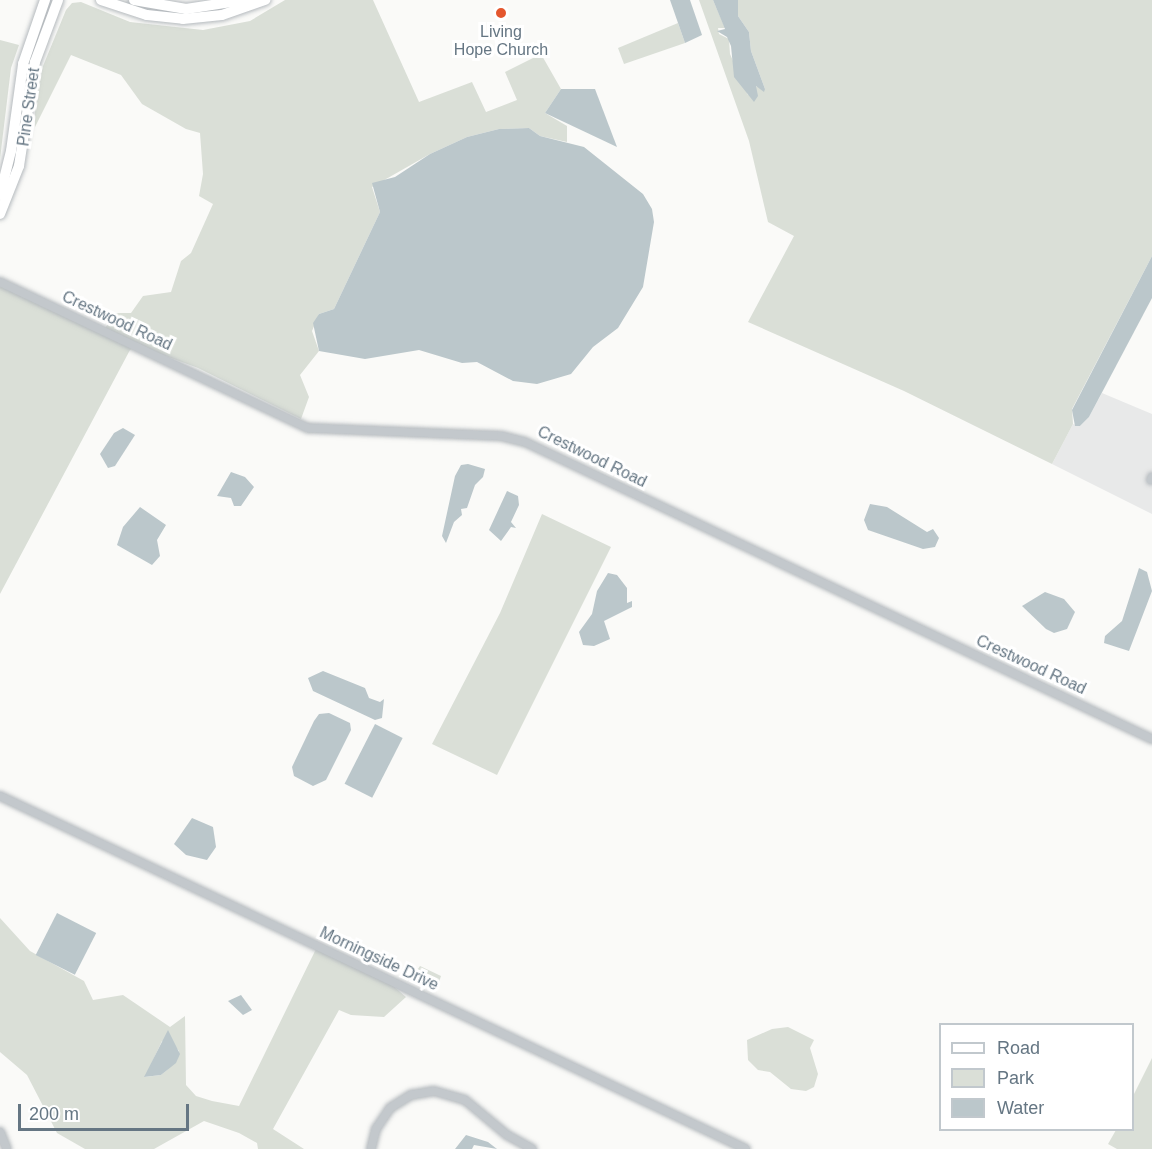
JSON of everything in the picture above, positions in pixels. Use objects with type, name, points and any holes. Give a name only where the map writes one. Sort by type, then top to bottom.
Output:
[{"type":"main road","name":"Pine Street","points":[[0,195],[11,151],[23,64],[45,0]]},
{"type":"main road","name":"Pine Street","points":[[0,214],[23,153],[30,93],[38,52],[58,0]]},
{"type":"main road","points":[[30,93],[64,0]]},
{"type":"main road","points":[[101,0],[147,15],[183,19],[222,15],[265,0]]},
{"type":"main road","points":[[134,0],[186,9],[244,0]]},
{"type":"street","name":"Crestwood Road","points":[[0,282],[308,429],[501,436],[525,441],[1152,739]]},
{"type":"street","name":"Morningside Drive","points":[[0,796],[746,1149]]},
{"type":"street","points":[[371,1149],[376,1129],[390,1108],[411,1095],[434,1091],[465,1100],[507,1135],[532,1149]]},
{"type":"street","points":[[0,1132],[8,1149]]},
{"type":"shaded area","points":[[1102,393],[1152,414],[1152,514],[1052,464],[1073,424],[1080,426],[1089,417]]},
{"type":"green space","points":[[285,0],[373,0],[419,102],[472,82],[486,112],[517,100],[505,72],[541,54],[561,89],[545,113],[567,126],[567,142],[540,136],[529,128],[499,129],[467,137],[430,154],[372,187],[380,212],[334,309],[319,314],[312,331],[319,351],[300,375],[309,397],[301,419],[198,368],[139,346],[130,350],[0,594],[0,282],[102,333],[115,313],[131,313],[143,296],[171,292],[181,261],[191,253],[213,204],[199,196],[203,174],[200,133],[186,129],[142,104],[121,75],[71,55],[35,127],[35,101],[43,66],[66,10],[72,3],[81,2],[130,22],[203,30],[250,21]]},
{"type":"green space","points":[[699,0],[713,0],[725,28],[718,28],[719,34],[729,39],[730,54],[748,95],[755,92],[755,86],[765,89],[751,51],[749,32],[738,16],[738,0],[1152,0],[1152,256],[1072,409],[1073,424],[1052,464],[904,391],[748,322],[794,236],[768,222],[749,141]]},
{"type":"green space","points":[[678,23],[685,43],[624,64],[618,48]]},
{"type":"green space","points":[[0,40],[19,45],[11,68],[0,159]]},
{"type":"green space","points":[[542,514],[611,547],[497,775],[432,744],[500,613]]},
{"type":"green space","points":[[0,918],[30,951],[84,981],[93,1000],[123,995],[170,1027],[185,1016],[186,1085],[196,1096],[212,1101],[239,1106],[316,949],[392,985],[406,997],[384,1017],[351,1015],[339,1010],[273,1129],[304,1149],[258,1149],[257,1143],[239,1133],[204,1121],[154,1149],[85,1149],[57,1133],[27,1075],[0,1052]],"holes":[[[170,1040],[179,1051],[161,1075],[145,1077],[162,1041]]]},
{"type":"green space","points":[[420,966],[441,976],[438,985],[414,975]]},
{"type":"green space","points":[[788,1027],[814,1040],[810,1048],[818,1074],[814,1087],[806,1091],[791,1089],[770,1072],[758,1070],[748,1060],[747,1040],[772,1029]]},
{"type":"green space","points":[[1152,1058],[1152,1149],[1117,1149],[1108,1144],[1115,1131],[1134,1131],[1134,1094]]},
{"type":"water","points":[[670,0],[690,0],[702,35],[685,43]]},
{"type":"water","points":[[713,0],[738,0],[738,16],[749,32],[751,51],[765,89],[764,92],[756,86],[758,96],[754,102],[734,77],[731,46],[727,37],[717,31],[725,29]]},
{"type":"water","points":[[561,89],[595,89],[617,147],[545,113]]},
{"type":"water","points":[[529,128],[540,136],[584,147],[643,194],[652,209],[654,222],[643,287],[618,328],[593,347],[571,374],[537,384],[513,381],[477,362],[462,363],[419,350],[365,359],[319,351],[313,323],[319,314],[334,309],[380,212],[372,183],[395,177],[430,154],[467,137],[499,129]]},
{"type":"water","points":[[1152,256],[1152,298],[1089,417],[1080,426],[1075,426],[1072,410]]},
{"type":"water","points":[[123,428],[135,435],[115,466],[108,468],[100,454],[114,433]]},
{"type":"water","points":[[468,464],[485,469],[483,477],[475,485],[467,508],[461,509],[462,515],[454,522],[446,543],[442,536],[455,476],[461,465]]},
{"type":"water","points":[[231,472],[245,477],[254,487],[241,506],[234,506],[231,498],[217,496]]},
{"type":"water","points":[[507,491],[518,496],[519,505],[511,522],[516,528],[511,527],[501,541],[489,530]]},
{"type":"water","points":[[870,504],[887,507],[927,532],[933,529],[939,538],[935,547],[923,549],[868,530],[864,520]]},
{"type":"water","points":[[140,507],[166,525],[157,540],[160,556],[152,565],[117,545],[123,527]]},
{"type":"water","points":[[1139,568],[1147,572],[1152,591],[1129,651],[1104,643],[1105,636],[1122,621]]},
{"type":"water","points":[[608,573],[617,575],[627,588],[627,603],[632,601],[632,607],[604,621],[610,639],[594,646],[583,645],[579,632],[592,614],[597,591]]},
{"type":"water","points":[[1045,592],[1064,599],[1075,612],[1067,629],[1054,633],[1046,629],[1022,606]]},
{"type":"water","points":[[323,671],[365,688],[369,698],[380,702],[384,699],[382,718],[375,720],[313,691],[308,678]]},
{"type":"water","points":[[329,713],[350,723],[351,730],[326,780],[313,786],[294,776],[292,767],[314,721],[319,714]]},
{"type":"water","points":[[375,724],[403,738],[372,798],[345,784]]},
{"type":"water","points":[[192,818],[213,827],[216,847],[207,860],[186,855],[174,844]]},
{"type":"water","points":[[57,913],[96,933],[75,975],[36,955]]},
{"type":"water","points":[[241,995],[252,1010],[243,1015],[228,1001]]},
{"type":"water","points":[[168,1030],[180,1054],[176,1063],[161,1075],[144,1077]]},
{"type":"water","points":[[466,1135],[488,1142],[497,1149],[474,1145],[472,1149],[455,1149]]},
{"type":"place","name":"Living Hope Church","points":[[501,13]]}]
